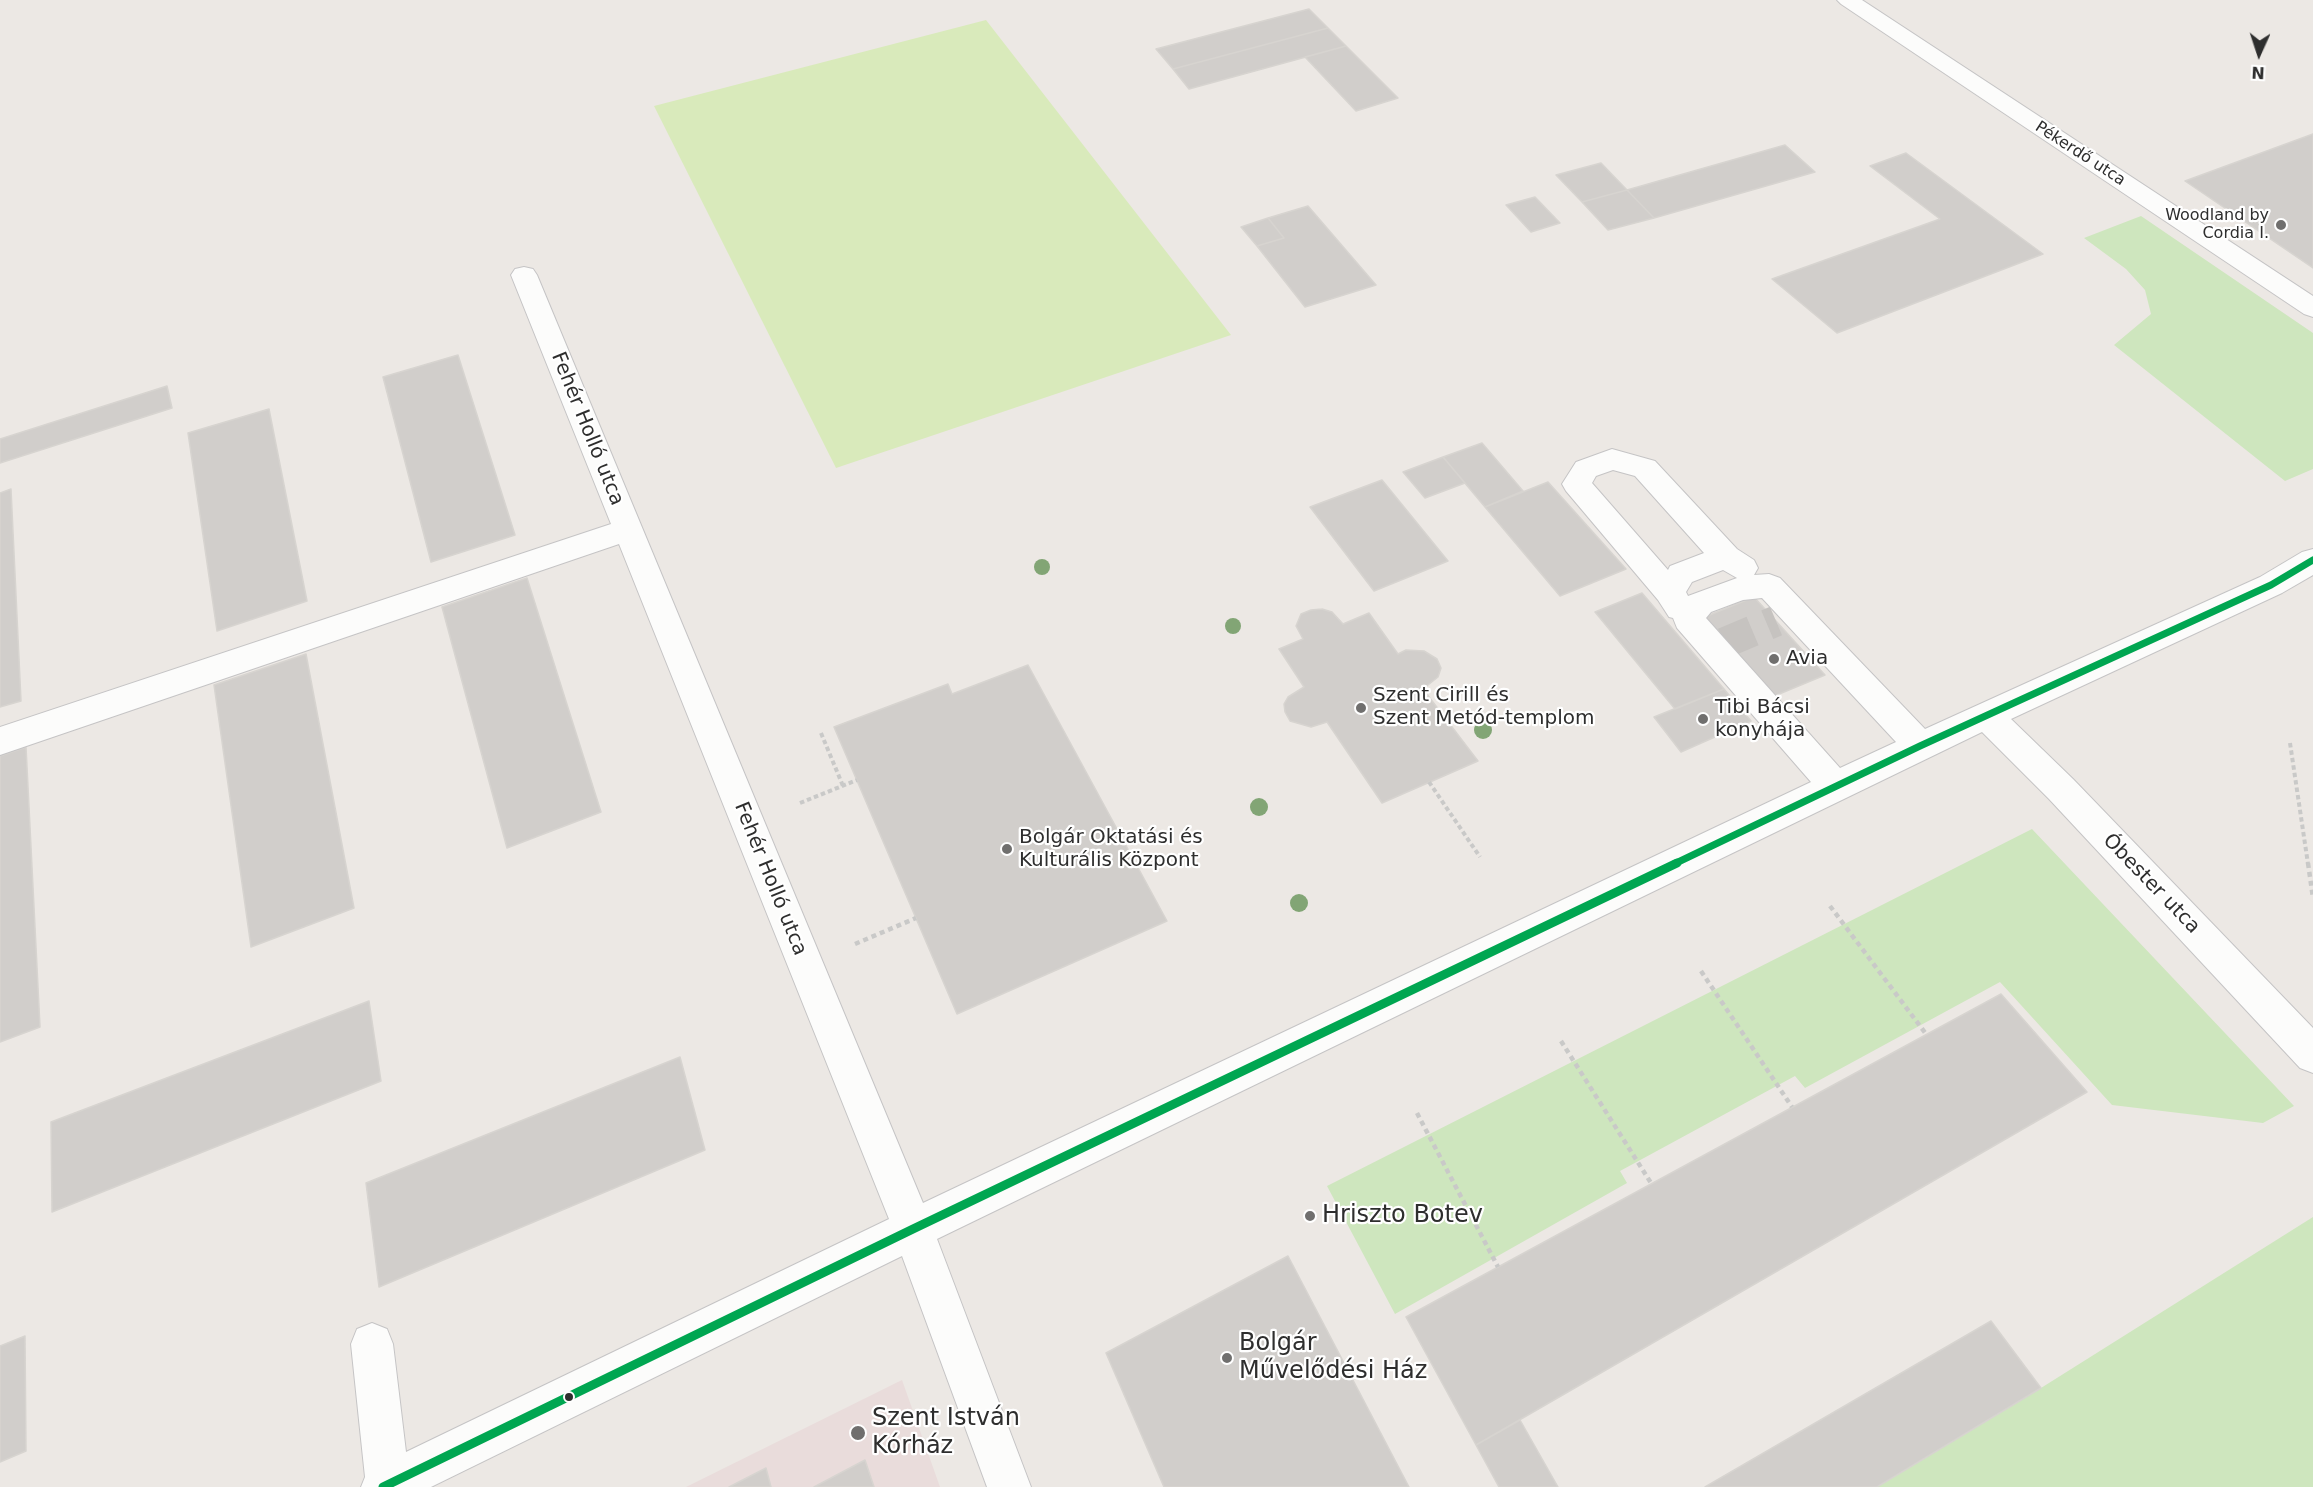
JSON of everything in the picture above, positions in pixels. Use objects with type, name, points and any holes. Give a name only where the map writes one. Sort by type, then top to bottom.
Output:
[{"type":"street","name":"Pékerdő utca","points":[[1848,0],[2313,308]]},
{"type":"street","name":"Fehér Holló utca","points":[[524,275],[913,1229],[1009,1487]]},
{"type":"street","points":[[1836,787],[1719,646],[1689,619],[1669,592],[1576,484],[1586,469],[1612,459],[1646,468],[1726,557],[1769,586],[1784,616],[1920,746]]},
{"type":"street","points":[[0,741],[628,530]]},
{"type":"street","points":[[1669,592],[1681,574],[1726,557]]},
{"type":"street","points":[[372,1344],[385,1486],[913,1229],[1920,746],[2271,585],[2313,560]]},
{"type":"street","points":[[1689,619],[1700,603],[1740,588],[1769,586]]},
{"type":"street","name":"Óbester utca","points":[[1986,715],[2061,789],[2313,1055]]},
{"type":"path","points":[[821,733],[843,786]]},
{"type":"path","points":[[2290,743],[2313,898]]},
{"type":"path","points":[[800,803],[857,780]]},
{"type":"path","points":[[1429,782],[1480,857]]},
{"type":"path","points":[[1830,906],[1926,1034]]},
{"type":"path","points":[[855,944],[916,918]]},
{"type":"path","points":[[1701,971],[1792,1107]]},
{"type":"path","points":[[1561,1041],[1651,1183]]},
{"type":"path","points":[[1417,1113],[1498,1267]]},
{"type":"shaded area","name":"Szent István Kórház","points":[[902,1380],[940,1487],[686,1487]]},
{"type":"green space","points":[[986,20],[1231,335],[836,468],[654,106]]},
{"type":"green space","points":[[2141,216],[2313,333],[2313,469],[2285,481],[2114,345],[2151,314],[2145,290],[2126,269],[2084,238]]},
{"type":"green space","points":[[2032,829],[2294,1106],[2263,1123],[2112,1105],[2000,982],[1805,1088],[1795,1076],[1620,1171],[1627,1183],[1395,1314],[1327,1186]]},
{"type":"green space","points":[[2313,1217],[2313,1487],[1877,1487],[2041,1388]]},
{"type":"building","points":[[1309,9],[1328,28],[1173,69],[1156,49]]},
{"type":"building","points":[[1328,28],[1346,46],[1189,89],[1173,69]]},
{"type":"building","points":[[1346,46],[1398,98],[1356,111],[1305,57]]},
{"type":"building","name":"Woodland by Cordia I.","points":[[2313,134],[2313,268],[2185,181]]},
{"type":"building","points":[[1785,145],[1815,172],[1654,218],[1627,190]]},
{"type":"building","points":[[1906,153],[2043,254],[1837,333],[1772,279],[1940,219],[1870,166]]},
{"type":"building","points":[[1601,163],[1627,190],[1582,202],[1556,175]]},
{"type":"building","points":[[1627,190],[1654,218],[1608,230],[1582,202]]},
{"type":"building","points":[[1535,197],[1560,223],[1531,232],[1506,205]]},
{"type":"building","points":[[1308,206],[1376,285],[1305,307],[1257,246],[1284,238],[1268,218]]},
{"type":"building","points":[[1268,218],[1284,238],[1257,246],[1241,227]]},
{"type":"building","points":[[458,355],[515,535],[431,562],[383,377]]},
{"type":"building","points":[[167,386],[172,408],[0,463],[0,439]]},
{"type":"building","points":[[269,409],[307,601],[217,631],[188,433]]},
{"type":"building","points":[[1482,443],[1523,491],[1485,507],[1443,457]]},
{"type":"building","points":[[1443,457],[1465,483],[1425,498],[1403,472]]},
{"type":"building","points":[[1382,480],[1448,561],[1374,591],[1310,507]]},
{"type":"building","points":[[1548,482],[1626,569],[1560,596],[1485,507]]},
{"type":"building","points":[[11,489],[21,701],[0,707],[0,493]]},
{"type":"building","points":[[527,578],[601,812],[507,848],[442,607]]},
{"type":"building","points":[[1642,593],[1724,689],[1675,709],[1595,612]]},
{"type":"building","name":"Avia","points":[[1754,597],[1825,675],[1772,697],[1702,618]]},
{"type":"building","name":"Szent Cirill és Szent Metód-templom","points":[[1322,609],[1332,612],[1343,624],[1369,613],[1398,654],[1406,650],[1424,651],[1437,659],[1441,668],[1438,677],[1423,689],[1478,761],[1382,803],[1327,722],[1311,727],[1290,721],[1284,704],[1288,697],[1304,687],[1279,649],[1303,639],[1296,626],[1301,614]]},
{"type":"building","points":[[306,654],[354,908],[251,947],[214,685]]},
{"type":"building","name":"Bolgár Oktatási és Kulturális Központ","points":[[1028,665],[1167,921],[957,1014],[834,727],[948,684],[952,694]]},
{"type":"building","name":"Tibi Bácsi konyhája","points":[[1724,689],[1751,721],[1681,752],[1654,717]]},
{"type":"building","points":[[26,747],[40,1027],[0,1042],[0,756]]},
{"type":"building","points":[[2001,994],[2087,1092],[1476,1445],[1406,1317]]},
{"type":"building","points":[[369,1001],[381,1081],[52,1212],[51,1122]]},
{"type":"building","points":[[680,1057],[705,1150],[379,1287],[366,1183]]},
{"type":"building","points":[[1288,1256],[1409,1487],[1164,1487],[1106,1353]]},
{"type":"building","points":[[1991,1321],[2041,1388],[1877,1487],[1705,1487]]},
{"type":"building","points":[[25,1336],[26,1451],[0,1462],[0,1346]]},
{"type":"building","points":[[1520,1420],[1558,1487],[1499,1487],[1476,1445]]},
{"type":"building","points":[[865,1460],[874,1487],[814,1487]]},
{"type":"building","points":[[766,1468],[771,1487],[729,1487]]},
{"type":"tunnel","points":[[1724,643],[1776,621]]},
{"type":"transit line","points":[[383,1487],[913,1229],[1920,746],[2271,585],[2313,560]]},
{"type":"place","name":"Woodland by Cordia I.","points":[[2281,225]]},
{"type":"place","name":"Avia","points":[[1774,659]]},
{"type":"place","name":"Szent Cirill és Szent Metód-templom","points":[[1361,708]]},
{"type":"place","name":"Tibi Bácsi konyhája","points":[[1703,719]]},
{"type":"place","name":"Bolgár Oktatási és Kulturális Központ","points":[[1007,849]]},
{"type":"place","name":"Hriszto Botev","points":[[1310,1216]]},
{"type":"place","name":"Bolgár Művelődési Ház","points":[[1227,1358]]},
{"type":"place","name":"Szent István Kórház","points":[[858,1433]]}]
